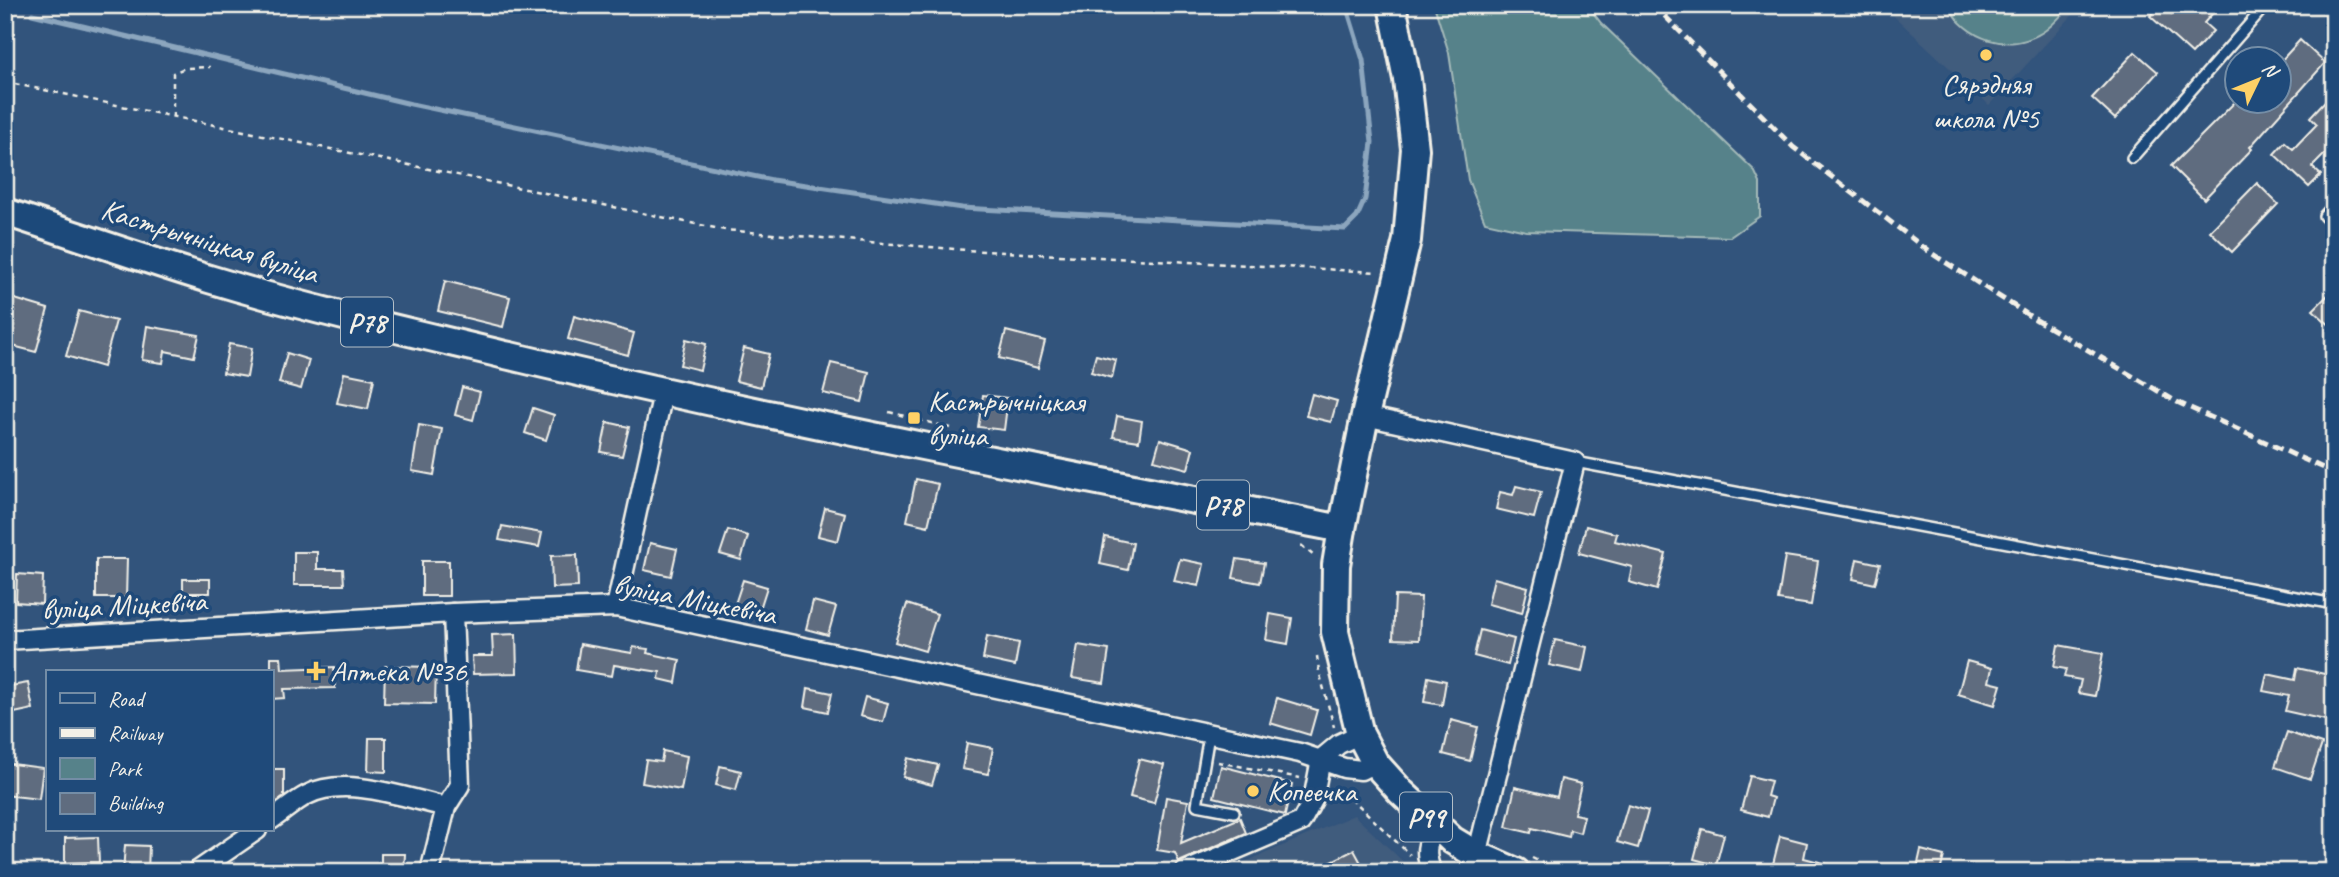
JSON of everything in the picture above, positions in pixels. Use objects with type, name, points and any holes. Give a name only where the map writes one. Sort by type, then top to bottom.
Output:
[{"type":"main road","points":[[1342,528],[1365,416],[1407,240],[1415,149],[1407,79],[1392,5]]},
{"type":"main road","name":"Кастрычніцкая вуліца","points":[[5,212],[210,279],[378,325],[663,393],[967,456],[1104,480],[1342,528]]},
{"type":"main road","name":"Р99","points":[[1342,528],[1335,576],[1335,632],[1360,734],[1375,762],[1467,863],[1523,864]]},
{"type":"street","points":[[616,607],[663,393]]},
{"type":"street","points":[[1365,416],[1575,462],[1467,863]]},
{"type":"street","name":"вуліца Міцкевіча","points":[[5,640],[453,613],[616,607],[1321,759],[1344,768],[1360,770],[1375,762]]},
{"type":"street","points":[[430,872],[446,807],[460,785],[453,613]]},
{"type":"street","points":[[1184,872],[1301,822],[1312,800],[1321,759],[1339,744],[1360,734]]},
{"type":"street","points":[[273,819],[308,794],[339,786],[373,790],[446,807]]},
{"type":"street","points":[[1427,868],[1428,840],[1436,827]]},
{"type":"street","points":[[197,872],[254,832]]},
{"type":"lane","points":[[2132,158],[2266,5]]},
{"type":"lane","points":[[2334,205],[2324,216],[2334,225]]},
{"type":"lane","points":[[1575,462],[2334,604]]},
{"type":"lane","points":[[1209,735],[1197,805],[1234,811]]},
{"type":"path","points":[[173,117],[173,74],[185,68],[210,67]]},
{"type":"path","points":[[5,82],[725,230],[980,250],[1399,272]]},
{"type":"path","points":[[1205,760],[1240,769],[1299,778],[1349,796],[1419,864],[1427,868],[1467,863]]},
{"type":"path","points":[[1523,864],[1556,865],[1591,872]]},
{"type":"path","points":[[1555,872],[1556,865]]},
{"type":"shaded area","name":"Сярэдняя школа №5","points":[[1882,5],[2082,5],[1989,105]]},
{"type":"shaded area","points":[[1354,815],[1414,872],[1222,872]]},
{"type":"green space","points":[[1434,5],[1587,5],[1601,23],[1754,170],[1760,183],[1760,216],[1730,237],[1526,231],[1485,222],[1468,180],[1449,53]]},
{"type":"green space","points":[[1948,5],[2071,5],[2054,23],[2030,39],[2002,42],[1989,40],[1965,27]]},
{"type":"building","points":[[2160,5],[2172,14],[2181,5],[2220,5],[2204,23],[2213,31],[2192,54],[2150,16]]},
{"type":"building","points":[[2300,40],[2325,63],[2294,98],[2294,47]]},
{"type":"building","points":[[2135,52],[2158,72],[2115,119],[2092,98]]},
{"type":"building","points":[[2325,101],[2334,110],[2334,145],[2312,167],[2321,175],[2309,187],[2274,154],[2285,142],[2293,149],[2317,124],[2310,117]]},
{"type":"building","points":[[2224,113],[2224,116],[2278,116],[2250,147],[2252,149],[2204,199],[2171,166]]},
{"type":"building","points":[[2257,183],[2278,204],[2232,252],[2210,231]]},
{"type":"building","points":[[445,281],[510,297],[503,327],[438,311]]},
{"type":"building","points":[[2334,289],[2334,329],[2313,310]]},
{"type":"building","points":[[8,297],[48,309],[36,352],[5,344],[5,306]]},
{"type":"building","points":[[79,311],[116,321],[103,367],[66,356]]},
{"type":"building","points":[[574,316],[634,333],[628,355],[568,339]]},
{"type":"building","points":[[147,326],[199,335],[194,357],[165,351],[163,363],[142,360]]},
{"type":"building","points":[[1006,331],[1045,341],[1038,368],[999,358]]},
{"type":"building","points":[[686,339],[706,344],[700,370],[680,365]]},
{"type":"building","points":[[229,344],[252,348],[247,377],[223,373]]},
{"type":"building","points":[[744,348],[769,354],[761,387],[736,381]]},
{"type":"building","points":[[287,353],[309,360],[301,389],[279,383]]},
{"type":"building","points":[[1096,355],[1116,360],[1112,378],[1091,372]]},
{"type":"building","points":[[831,363],[869,372],[862,402],[823,393]]},
{"type":"building","points":[[344,373],[374,379],[368,409],[337,403]]},
{"type":"building","points":[[462,387],[480,392],[473,420],[455,415]]},
{"type":"building","points":[[1312,394],[1337,401],[1331,422],[1306,416]]},
{"type":"building","points":[[983,395],[1008,398],[1004,430],[978,427]]},
{"type":"building","points":[[533,408],[554,415],[546,440],[525,433]]},
{"type":"building","points":[[1117,416],[1142,421],[1139,441],[1113,437]]},
{"type":"building","points":[[607,422],[629,427],[622,456],[601,452]]},
{"type":"building","points":[[419,425],[442,429],[434,475],[412,471]]},
{"type":"building","points":[[1160,439],[1193,449],[1188,469],[1154,460]]},
{"type":"building","points":[[916,479],[938,484],[928,526],[907,521]]},
{"type":"building","points":[[1516,486],[1541,492],[1534,518],[1496,509],[1500,492],[1513,495]]},
{"type":"building","points":[[825,508],[845,513],[838,541],[818,536]]},
{"type":"building","points":[[502,526],[542,533],[539,547],[499,540]]},
{"type":"building","points":[[1586,526],[1617,534],[1615,541],[1666,554],[1657,590],[1629,582],[1632,567],[1579,553]]},
{"type":"building","points":[[728,530],[748,536],[741,560],[720,554]]},
{"type":"building","points":[[1105,537],[1133,543],[1128,570],[1100,564]]},
{"type":"building","points":[[650,543],[677,549],[671,576],[644,570]]},
{"type":"building","points":[[294,552],[317,552],[317,569],[343,569],[344,585],[294,585]]},
{"type":"building","points":[[577,555],[578,587],[552,588],[551,556]]},
{"type":"building","points":[[1785,556],[1818,561],[1811,605],[1778,600]]},
{"type":"building","points":[[96,559],[127,559],[126,598],[96,598]]},
{"type":"building","points":[[1180,559],[1204,564],[1199,586],[1174,581]]},
{"type":"building","points":[[1237,559],[1264,563],[1260,583],[1233,578]]},
{"type":"building","points":[[1857,559],[1880,564],[1875,584],[1853,579]]},
{"type":"building","points":[[422,561],[449,561],[449,596],[422,596]]},
{"type":"building","points":[[17,574],[43,576],[42,604],[16,602]]},
{"type":"building","points":[[1494,578],[1528,587],[1522,613],[1488,604]]},
{"type":"building","points":[[183,579],[210,579],[210,593],[183,593]]},
{"type":"building","points":[[743,580],[767,587],[759,612],[735,604]]},
{"type":"building","points":[[1395,596],[1421,597],[1419,640],[1393,639]]},
{"type":"building","points":[[813,601],[836,607],[828,635],[806,629]]},
{"type":"building","points":[[907,604],[937,614],[925,651],[895,642]]},
{"type":"building","points":[[1270,614],[1292,618],[1288,644],[1266,640]]},
{"type":"building","points":[[1480,630],[1514,639],[1508,665],[1474,656]]},
{"type":"building","points":[[516,634],[517,673],[473,674],[472,656],[493,656],[492,635]]},
{"type":"building","points":[[987,636],[1019,643],[1015,666],[983,659]]},
{"type":"building","points":[[1555,640],[1587,647],[1582,672],[1549,665]]},
{"type":"building","points":[[580,644],[632,653],[633,647],[648,649],[647,653],[680,660],[676,683],[659,679],[660,672],[614,665],[612,676],[576,670]]},
{"type":"building","points":[[1078,645],[1109,650],[1104,683],[1072,678]]},
{"type":"building","points":[[2058,645],[2103,653],[2095,696],[2078,693],[2081,680],[2064,677],[2066,669],[2054,667]]},
{"type":"building","points":[[271,657],[281,657],[282,669],[334,667],[335,688],[284,689],[285,698],[273,699]]},
{"type":"building","points":[[1967,661],[1992,668],[1989,682],[2001,685],[1995,705],[1958,694]]},
{"type":"building","points":[[385,666],[436,667],[435,704],[384,703]]},
{"type":"building","points":[[2297,668],[2334,676],[2334,722],[2285,711],[2289,696],[2263,691],[2267,674],[2295,680]]},
{"type":"building","points":[[1428,677],[1446,681],[1442,705],[1424,702]]},
{"type":"building","points":[[28,683],[33,709],[5,715],[5,687]]},
{"type":"building","points":[[808,688],[832,693],[828,712],[805,707]]},
{"type":"building","points":[[865,697],[888,703],[883,722],[860,716]]},
{"type":"building","points":[[1277,698],[1317,710],[1310,735],[1270,723]]},
{"type":"building","points":[[1451,720],[1478,727],[1470,761],[1443,754]]},
{"type":"building","points":[[2287,732],[2322,744],[2310,779],[2275,767]]},
{"type":"building","points":[[369,738],[386,738],[386,772],[368,771]]},
{"type":"building","points":[[967,743],[993,748],[988,774],[962,769]]},
{"type":"building","points":[[663,751],[687,756],[681,790],[642,783],[646,760],[661,762]]},
{"type":"building","points":[[908,758],[938,765],[932,785],[903,777]]},
{"type":"building","points":[[1139,759],[1164,765],[1154,803],[1130,797]]},
{"type":"building","points":[[5,763],[43,768],[39,799],[5,795]]},
{"type":"building","points":[[720,766],[741,771],[736,790],[716,785]]},
{"type":"building","name":"Копеечка","points":[[1221,766],[1292,784],[1285,815],[1214,797]]},
{"type":"building","points":[[273,769],[284,769],[284,797],[273,805]]},
{"type":"building","points":[[1750,776],[1771,781],[1767,796],[1773,798],[1768,817],[1741,810]]},
{"type":"building","points":[[1561,779],[1581,784],[1574,814],[1584,816],[1580,833],[1570,830],[1569,837],[1532,828],[1531,833],[1506,827],[1515,787],[1557,797]]},
{"type":"building","points":[[1166,797],[1188,801],[1181,843],[1240,818],[1246,833],[1179,862],[1175,853],[1157,850]]},
{"type":"building","points":[[1628,805],[1648,811],[1638,848],[1617,842]]},
{"type":"building","points":[[1702,829],[1724,835],[1716,865],[1694,859]]},
{"type":"building","points":[[1780,836],[1807,843],[1804,858],[1839,867],[1839,872],[1771,872]]},
{"type":"building","points":[[98,837],[99,862],[65,863],[65,838]]},
{"type":"building","points":[[125,845],[149,846],[148,872],[123,872]]},
{"type":"building","points":[[1354,850],[1366,872],[1335,872],[1330,862]]},
{"type":"building","points":[[1921,850],[1944,856],[1940,872],[1916,872]]},
{"type":"building","points":[[381,854],[405,854],[404,872],[381,872]]},
{"type":"waterway","points":[[32,14],[411,104],[772,180],[962,208],[1345,229],[1357,217],[1365,199],[1372,142],[1363,60],[1346,5]]},
{"type":"railway","points":[[1654,5],[1793,147],[1931,253],[2033,318],[2177,402],[2334,473]]},
{"type":"place","name":"Сярэдняя школа №5","points":[[1986,55]]},
{"type":"place","name":"Кастрычніцкая вуліца","points":[[914,418]]},
{"type":"place","name":"Аптека №36","points":[[316,671]]},
{"type":"place","name":"Копеечка","points":[[1253,791]]}]
